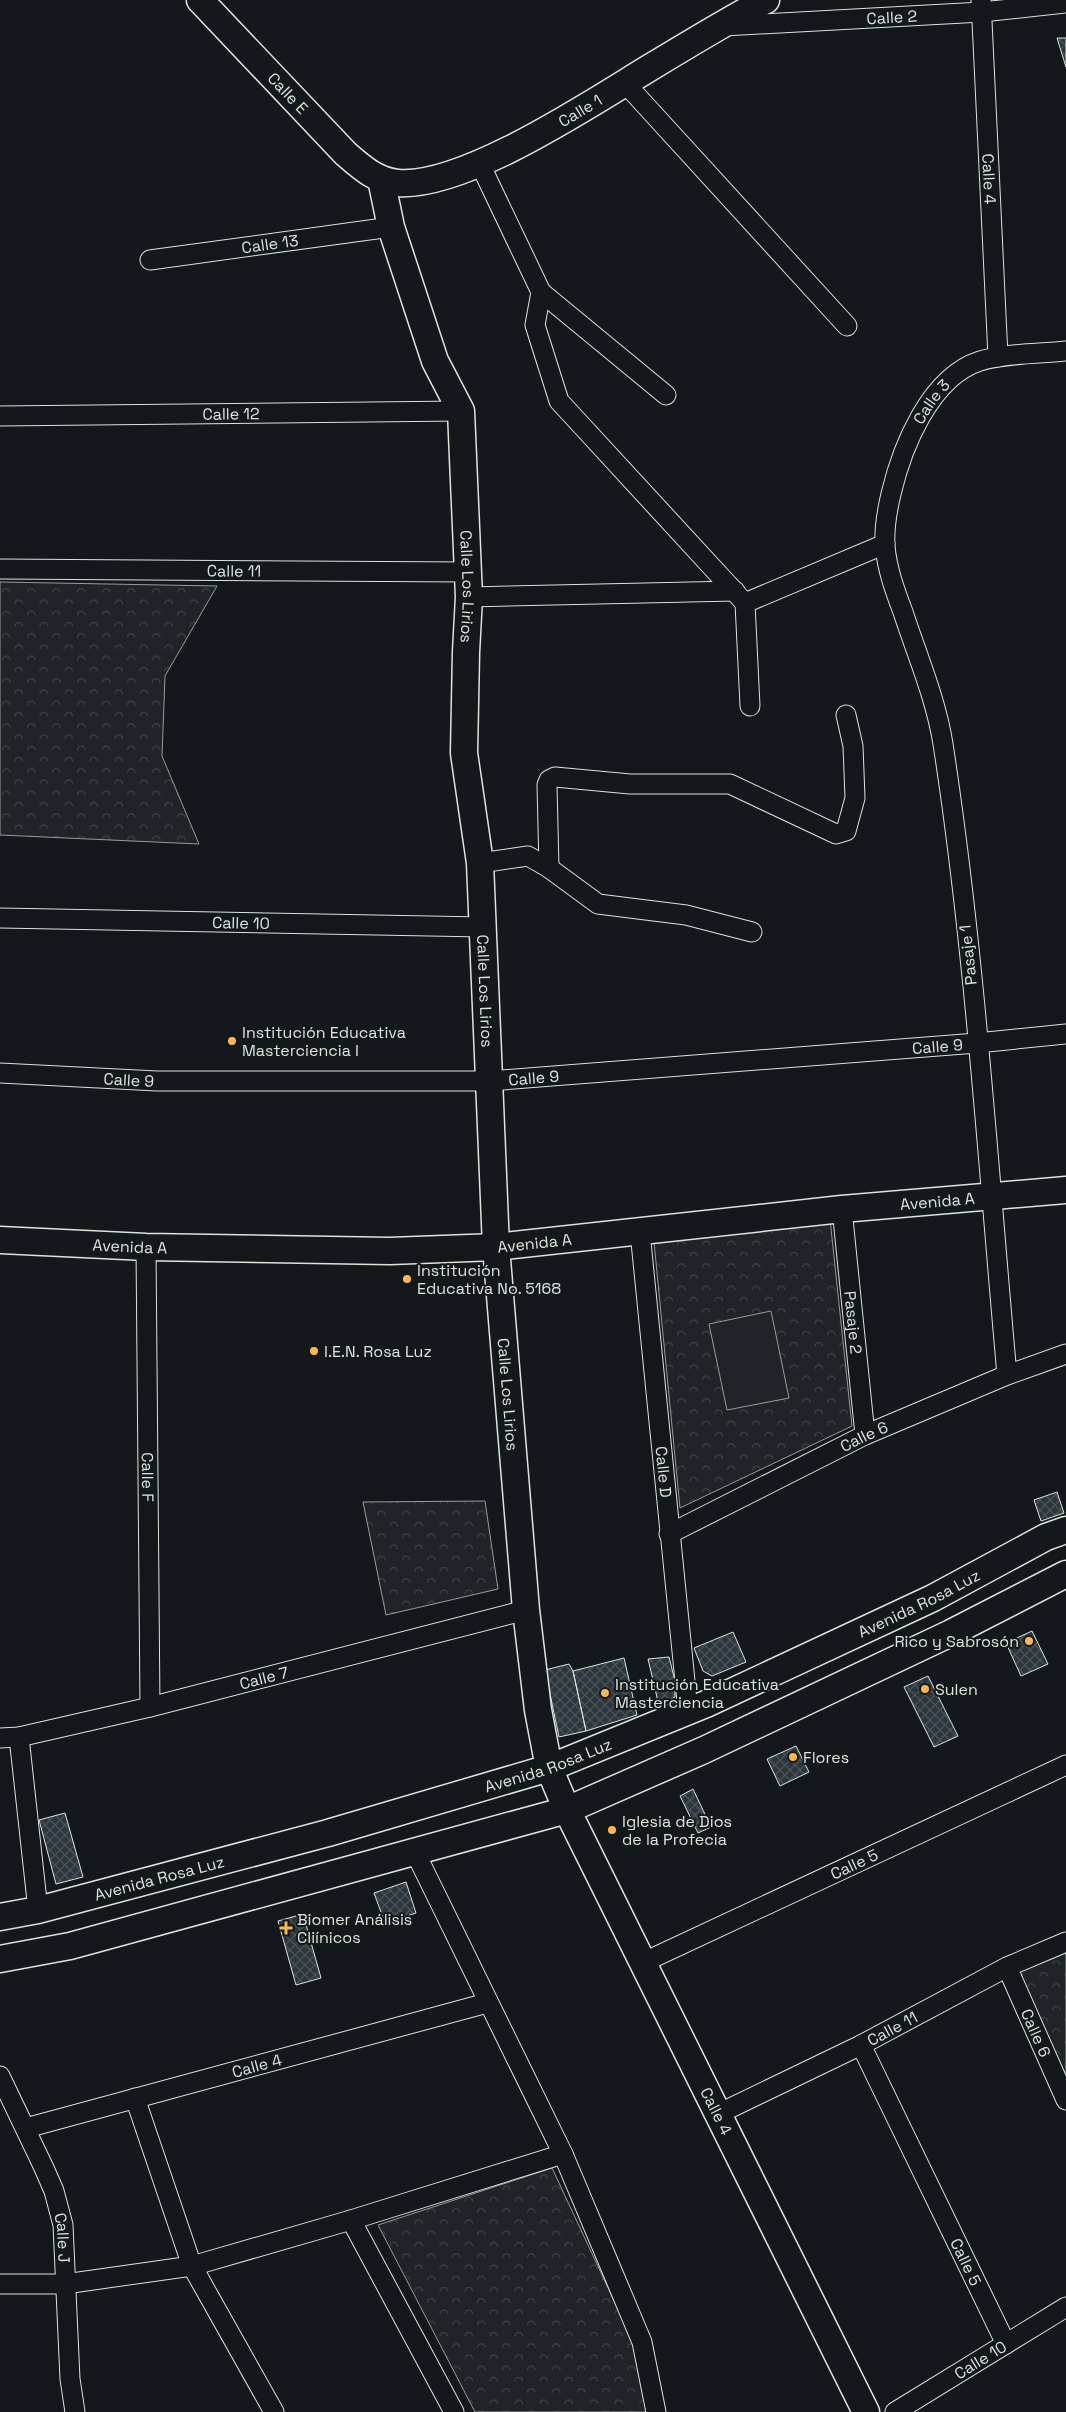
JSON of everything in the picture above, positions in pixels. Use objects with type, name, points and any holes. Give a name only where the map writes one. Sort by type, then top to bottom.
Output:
[{"type":"street","name":"Calle E","points":[[200,0],[346,154],[366,171],[381,179]]},
{"type":"street","name":"Calle 1","points":[[381,179],[397,183],[417,183],[446,176],[479,162],[540,133],[718,26],[766,0]]},
{"type":"street","name":"Calle 2","points":[[718,26],[981,6],[1066,3]]},
{"type":"street","name":"Calle 4","points":[[981,6],[998,357]]},
{"type":"street","points":[[625,83],[848,326]]},
{"type":"street","points":[[479,162],[541,292],[666,395]]},
{"type":"street","name":"Calle Los Lirios","points":[[381,179],[390,227],[435,361],[462,410],[469,584],[464,753],[480,863],[496,1247],[526,1610],[538,1710],[549,1768],[566,1810]]},
{"type":"street","name":"Calle 13","points":[[150,260],[390,227]]},
{"type":"street","points":[[541,292],[535,326],[560,401],[740,597],[750,706]]},
{"type":"street","name":"Calle 3","points":[[885,544],[886,519],[892,491],[912,436],[926,406],[940,387],[964,368],[998,357],[1066,351]]},
{"type":"street","name":"Calle 12","points":[[0,416],[462,410]]},
{"type":"street","points":[[740,597],[885,544]]},
{"type":"street","name":"Pasaje 1","points":[[885,544],[891,575],[930,692],[942,739],[953,814],[978,1043],[1008,1375]]},
{"type":"street","name":"Calle 11","points":[[0,569],[469,584],[740,597]]},
{"type":"street","points":[[549,868],[547,786],[549,780],[554,777],[630,784],[730,784],[836,834],[841,834],[846,831],[855,798],[853,746],[846,715]]},
{"type":"street","points":[[480,863],[528,856],[549,868],[598,904],[686,915],[752,932]]},
{"type":"street","name":"Calle 10","points":[[0,918],[482,927]]},
{"type":"street","name":"Calle 9","points":[[0,1073],[157,1080],[489,1081],[978,1043],[1066,1034]]},
{"type":"street","name":"Avenida A","points":[[0,1240],[146,1247],[390,1251],[496,1247],[842,1209],[991,1198],[1066,1190]]},
{"type":"street","name":"Pasaje 2","points":[[842,1209],[865,1435]]},
{"type":"street","name":"Calle D","points":[[640,1232],[688,1712]]},
{"type":"street","name":"Calle F","points":[[146,1247],[150,1707]]},
{"type":"street","name":"Calle 6","points":[[669,1534],[865,1435],[1008,1375],[1066,1354]]},
{"type":"street","name":"Avenida Rosa Luz","points":[[0,1917],[38,1910],[328,1833],[549,1768],[688,1712],[933,1598],[1046,1537],[1066,1530]]},
{"type":"street","points":[[0,1959],[70,1946],[566,1810],[713,1746],[951,1633],[1066,1574]]},
{"type":"street","name":"Calle 7","points":[[9,1737],[150,1707],[526,1610]]},
{"type":"street","points":[[9,1737],[38,1910]]},
{"type":"street","name":"Calle 5","points":[[642,1963],[1066,1765]]},
{"type":"street","name":"Calle 4","points":[[566,1810],[866,2412]]},
{"type":"street","points":[[415,1852],[487,2003],[563,2154],[642,2342],[656,2412]]},
{"type":"street","name":"Calle 11","points":[[718,2114],[861,2045],[1007,1967],[1066,1942]]},
{"type":"street","name":"Calle 6","points":[[1007,1967],[1066,2100]]},
{"type":"street","name":"Calle 4","points":[[26,2128],[487,2003]]},
{"type":"street","name":"Calle 5","points":[[861,2045],[1006,2344]]},
{"type":"street","name":"Calle J","points":[[0,2076],[44,2168],[60,2211],[65,2239],[70,2379],[75,2412]]},
{"type":"street","points":[[134,2098],[192,2266],[274,2412]]},
{"type":"street","points":[[0,2284],[66,2284],[192,2266],[352,2220],[563,2154]]},
{"type":"street","points":[[352,2220],[454,2412]]},
{"type":"street","name":"Calle 10","points":[[895,2412],[1066,2307]]},
{"type":"green space","points":[[0,582],[217,586],[165,676],[162,756],[199,844],[0,835]]},
{"type":"green space","points":[[830,1219],[852,1426],[680,1508],[654,1242]]},
{"type":"green space","points":[[771,1311],[789,1398],[727,1410],[709,1324]]},
{"type":"green space","points":[[485,1501],[498,1589],[386,1615],[363,1502]]},
{"type":"green space","points":[[1066,1952],[1066,2084],[1016,1973]]},
{"type":"green space","points":[[552,2168],[639,2354],[650,2412],[475,2412],[378,2225]]},
{"type":"building","points":[[1057,38],[1066,38],[1066,67]]},
{"type":"building","points":[[1057,1492],[1064,1513],[1041,1521],[1034,1500]]},
{"type":"building","points":[[1032,1631],[1048,1664],[1021,1676],[1006,1643]]},
{"type":"building","points":[[733,1632],[746,1662],[712,1676],[703,1671],[694,1648]]},
{"type":"building","points":[[669,1657],[675,1681],[675,1697],[659,1706],[648,1659]]},
{"type":"building","name":"Institución Educativa Masterciencia","points":[[624,1658],[637,1715],[586,1731],[573,1671]]},
{"type":"building","points":[[569,1664],[573,1671],[586,1731],[559,1737],[545,1670]]},
{"type":"building","points":[[928,1676],[958,1736],[934,1747],[904,1687]]},
{"type":"building","points":[[796,1746],[809,1772],[780,1786],[767,1759]]},
{"type":"building","points":[[693,1789],[711,1827],[698,1833],[680,1796]]},
{"type":"building","points":[[65,1813],[83,1877],[56,1884],[39,1820]]},
{"type":"building","points":[[406,1882],[416,1913],[385,1923],[374,1893]]},
{"type":"building","points":[[303,1914],[321,1978],[296,1985],[278,1921]]},
{"type":"place","name":"Institución Educativa Masterciencia I","points":[[232,1041]]},
{"type":"place","name":"Institución Educativa No. 5168","points":[[407,1279]]},
{"type":"place","name":"I.E.N. Rosa Luz","points":[[314,1351]]},
{"type":"place","name":"Rico y Sabrosón","points":[[1029,1641]]},
{"type":"place","name":"Sulen","points":[[925,1689]]},
{"type":"place","name":"Institución Educativa Masterciencia","points":[[605,1693]]},
{"type":"place","name":"Flores","points":[[793,1757]]},
{"type":"place","name":"Iglesia de Dios de la Profecia","points":[[612,1830]]},
{"type":"place","name":"Biomer Análisis Cliínicos","points":[[286,1928]]}]
